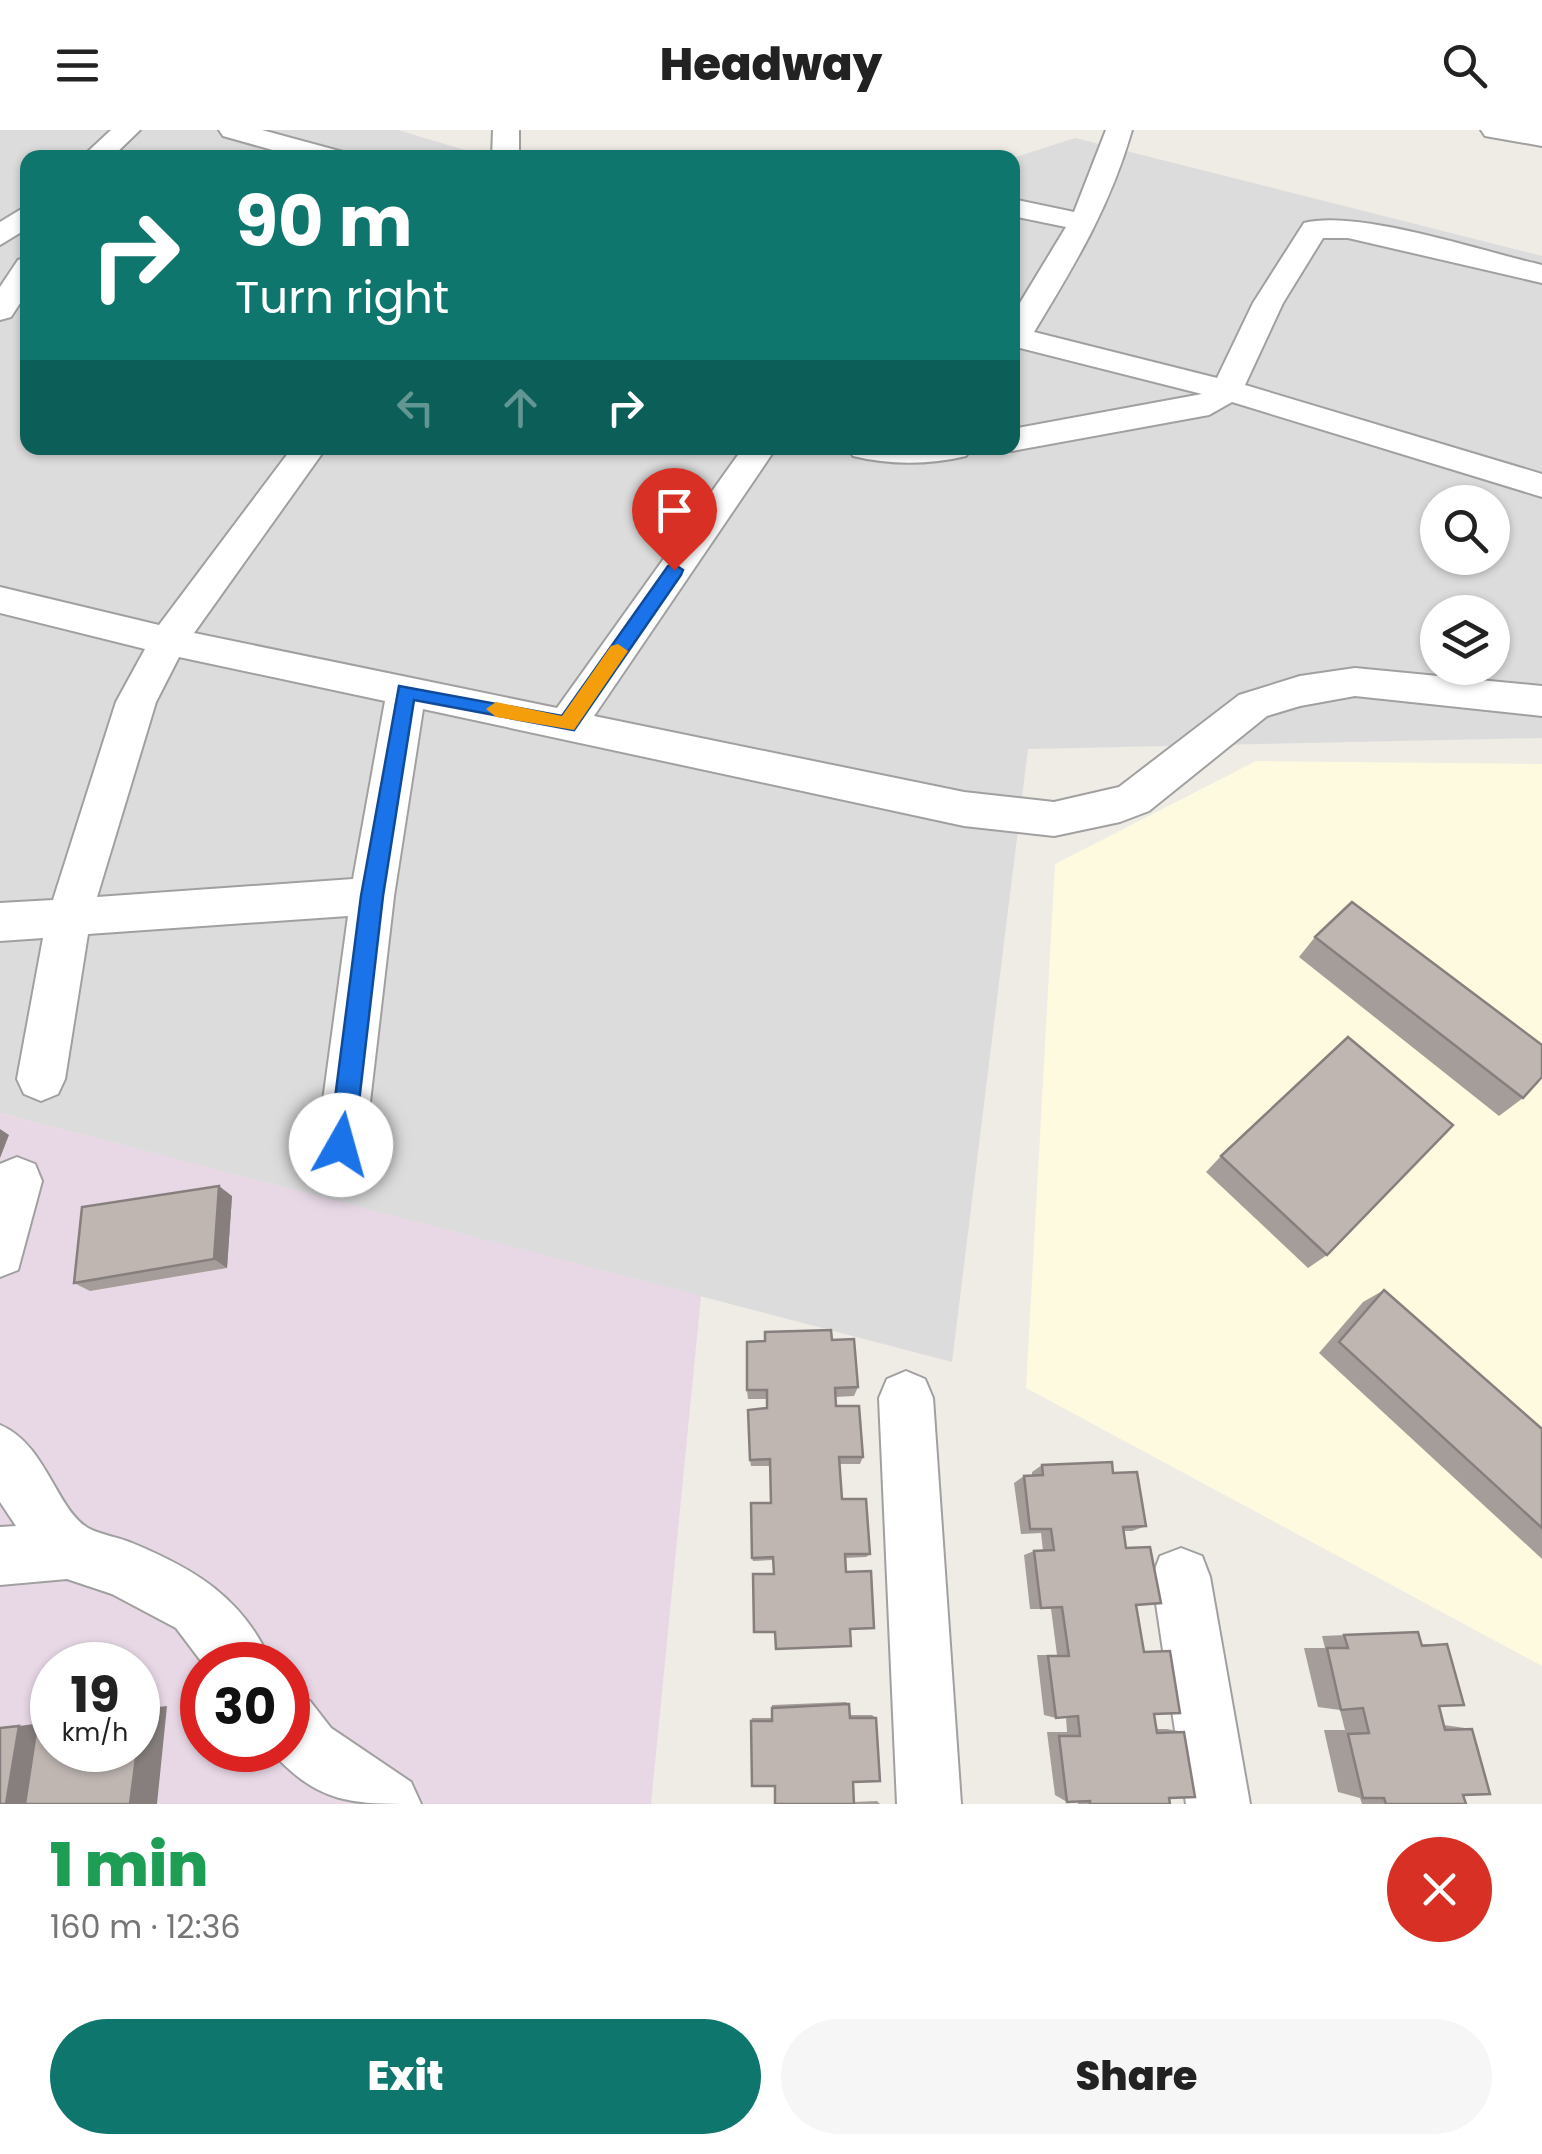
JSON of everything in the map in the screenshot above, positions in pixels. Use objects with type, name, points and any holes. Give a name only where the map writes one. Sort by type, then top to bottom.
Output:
[{"type":"street","points":[[103,150],[127,130]]},
{"type":"street","points":[[232,130],[304,150]]},
{"type":"street","points":[[1020,327],[1086,223],[1108,173],[1119,130]]},
{"type":"street","points":[[1494,130],[1542,138]]},
{"type":"street","points":[[1020,209],[1086,223]]},
{"type":"street","points":[[0,236],[20,220]]},
{"type":"street","points":[[1020,439],[1197,408],[1227,390],[1268,303],[1314,229],[1348,228],[1542,274]]},
{"type":"street","points":[[0,311],[20,279]]},
{"type":"street","points":[[1020,338],[1227,390],[1542,486]]},
{"type":"street","points":[[41,1080],[69,916],[136,702],[168,641],[305,455]]},
{"type":"street","points":[[566,724],[755,455]]},
{"type":"street","points":[[0,600],[168,641],[964,809],[1054,819],[1105,810],[1134,800],[1253,705],[1300,691],[1355,682],[1542,701]]},
{"type":"street","points":[[341,1145],[372,896],[406,691]]},
{"type":"street","points":[[0,922],[372,896]]},
{"type":"street","points":[[0,1252],[17,1181]]},
{"type":"street","points":[[906,1398],[929,1804]]},
{"type":"street","points":[[0,1453],[67,1550]]},
{"type":"street","points":[[0,1556],[67,1550],[124,1569],[197,1607],[224,1642]]},
{"type":"street","points":[[1181,1577],[1218,1804]]},
{"type":"street","points":[[310,1751],[389,1804]]},
{"type":"shaded area","points":[[0,130],[398,130],[465,150],[20,150],[20,455],[1020,455],[1020,156],[1075,138],[1542,256],[1542,738],[1028,749],[952,1362],[0,1113]]},
{"type":"shaded area","points":[[1256,761],[1542,764],[1542,1666],[1026,1388],[1055,864]]},
{"type":"shaded area","points":[[0,1113],[701,1296],[651,1804],[0,1804]]},
{"type":"building","points":[[1352,902],[1542,1045],[1542,1077],[1523,1098],[1315,937]]},
{"type":"building","points":[[1348,1037],[1453,1125],[1327,1255],[1221,1156]]},
{"type":"building","points":[[219,1186],[214,1259],[74,1283],[82,1207]]},
{"type":"building","points":[[1384,1290],[1542,1429],[1542,1528],[1339,1342]]},
{"type":"building","points":[[831,1330],[832,1340],[854,1339],[858,1387],[835,1388],[836,1406],[859,1406],[863,1457],[839,1457],[842,1499],[866,1499],[870,1554],[845,1554],[846,1572],[871,1571],[874,1628],[850,1629],[851,1646],[776,1649],[775,1632],[754,1632],[753,1574],[774,1574],[773,1557],[752,1558],[751,1503],[771,1503],[770,1459],[750,1460],[748,1410],[767,1408],[767,1390],[747,1390],[747,1342],[765,1341],[765,1332]]},
{"type":"building","points":[[1112,1462],[1113,1473],[1137,1472],[1146,1526],[1123,1527],[1126,1548],[1150,1547],[1161,1603],[1136,1605],[1144,1652],[1170,1651],[1180,1713],[1154,1714],[1157,1733],[1184,1732],[1195,1797],[1169,1798],[1170,1804],[1067,1802],[1059,1736],[1080,1736],[1078,1716],[1056,1718],[1048,1656],[1069,1656],[1062,1607],[1041,1608],[1034,1551],[1054,1550],[1051,1529],[1030,1529],[1024,1476],[1043,1475],[1042,1465]]},
{"type":"building","points":[[1418,1632],[1422,1646],[1447,1644],[1464,1705],[1439,1706],[1445,1730],[1472,1729],[1490,1794],[1463,1795],[1466,1804],[1386,1804],[1384,1798],[1363,1798],[1348,1734],[1369,1733],[1363,1708],[1341,1710],[1327,1648],[1348,1648],[1344,1635]]},
{"type":"building","points":[[849,1704],[850,1718],[876,1718],[880,1781],[853,1782],[854,1804],[775,1804],[775,1786],[752,1786],[751,1721],[772,1721],[772,1708]]},
{"type":"building","points":[[19,1726],[6,1804],[0,1804],[0,1728]]},
{"type":"building","points":[[30,1771],[134,1772],[130,1804],[25,1804]]},
{"type":"slow traffic","points":[[496,709],[566,724],[618,651]]},
{"type":"route","points":[[341,1145],[372,896],[406,691],[566,724],[674,570]]}]
